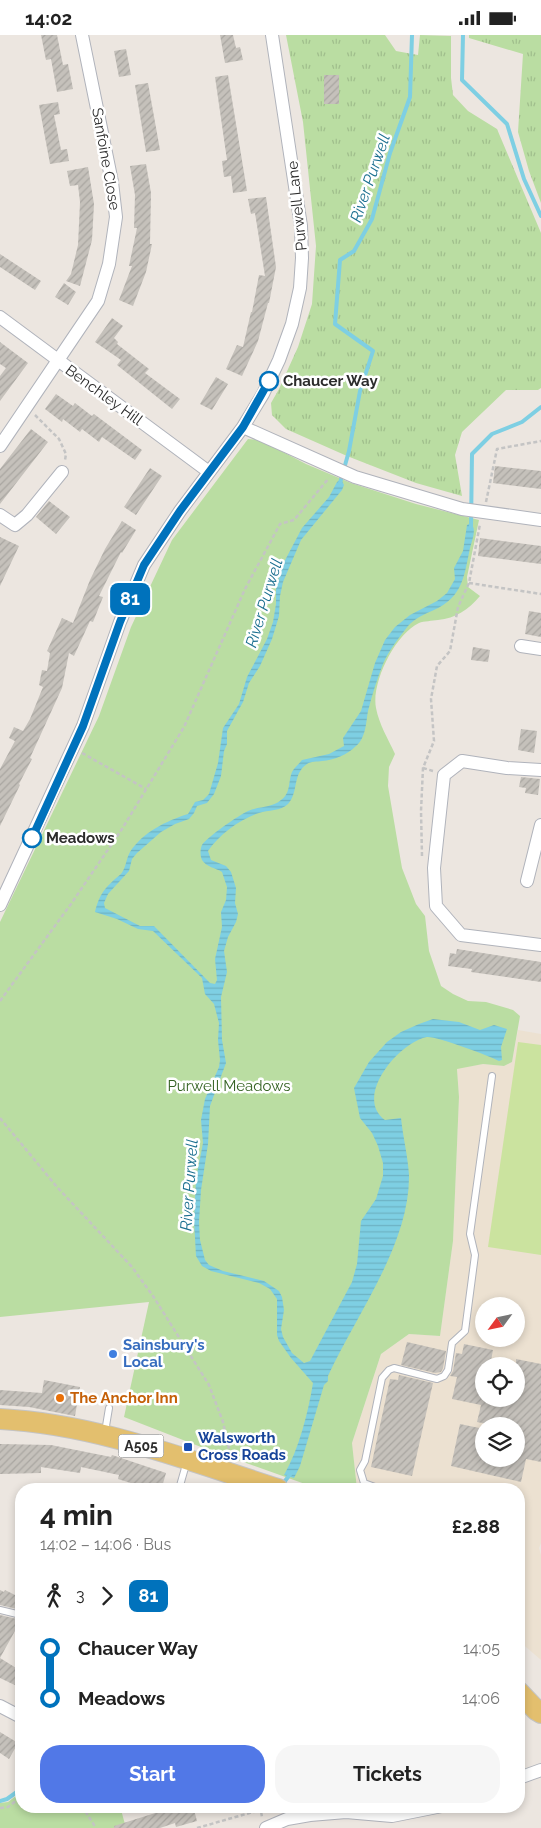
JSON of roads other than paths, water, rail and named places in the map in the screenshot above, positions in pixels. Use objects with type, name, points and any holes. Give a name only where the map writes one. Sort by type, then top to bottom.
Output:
[{"type":"main road","name":"A505","points":[[0,1419],[67,1426],[187,1460],[259,1483]]},
{"type":"main road","points":[[525,1699],[539,1715]]},
{"type":"street","name":"Sanfoine Close","points":[[0,446],[98,301],[110,264],[116,217],[112,182],[82,35]]},
{"type":"street","name":"Purwell Lane","points":[[0,905],[73,748],[102,675],[120,622],[144,565],[180,511],[243,427],[267,385],[292,325],[300,288],[302,258],[301,226],[272,35]]},
{"type":"street","name":"Benchley Hill","points":[[0,317],[209,472]]},
{"type":"street","points":[[243,427],[354,477],[462,509],[541,519]]},
{"type":"street","points":[[0,515],[16,525],[27,515],[62,472]]},
{"type":"street","points":[[521,646],[541,649]]},
{"type":"street","points":[[541,770],[507,768],[462,761],[444,775],[434,867],[436,906],[461,935],[541,945]]},
{"type":"street","points":[[527,881],[541,825]]},
{"type":"street","points":[[0,1706],[15,1714]]},
{"type":"street","points":[[525,1777],[541,1770]]},
{"type":"street","points":[[266,1828],[287,1819],[310,1815],[346,1813],[392,1816],[407,1813]]},
{"type":"lane","points":[[364,1483],[360,1470],[365,1461],[382,1378],[389,1370],[394,1368],[437,1379],[444,1376],[448,1370],[452,1343],[465,1331],[475,1255],[470,1234],[492,1076]]},
{"type":"lane","points":[[104,1436],[109,1408]]},
{"type":"lane","points":[[181,1483],[187,1460]]},
{"type":"lane","points":[[0,1609],[15,1613]]},
{"type":"water","points":[[341,479],[344,485],[342,490],[301,540],[283,582],[279,616],[272,639],[260,666],[249,683],[243,702],[227,731],[227,744],[224,751],[221,776],[214,794],[207,803],[197,806],[189,819],[161,832],[137,853],[132,859],[129,871],[108,894],[104,903],[105,908],[140,926],[154,926],[210,983],[215,984],[217,980],[215,959],[222,927],[221,912],[226,900],[227,887],[222,872],[209,866],[202,860],[200,853],[202,845],[216,832],[244,813],[252,809],[277,803],[281,800],[288,791],[292,772],[302,760],[329,754],[344,746],[343,738],[361,711],[375,663],[385,640],[395,627],[410,615],[437,601],[447,593],[455,579],[454,568],[463,551],[467,525],[471,523],[474,535],[461,585],[444,605],[411,623],[391,649],[377,681],[368,711],[365,730],[359,743],[340,757],[307,764],[299,773],[294,794],[288,804],[282,808],[259,813],[237,823],[208,851],[211,860],[226,866],[231,872],[236,888],[235,903],[238,914],[224,951],[227,972],[221,997],[222,1040],[226,1063],[210,1106],[208,1144],[201,1190],[200,1240],[205,1260],[209,1265],[223,1271],[264,1281],[279,1291],[284,1310],[281,1329],[283,1337],[292,1353],[304,1363],[310,1361],[352,1282],[357,1264],[361,1221],[376,1199],[383,1176],[383,1163],[378,1146],[372,1133],[360,1118],[354,1088],[369,1062],[387,1042],[401,1032],[433,1019],[459,1022],[480,1030],[494,1025],[507,1029],[501,1047],[502,1060],[499,1061],[451,1043],[427,1037],[416,1041],[404,1049],[383,1072],[374,1098],[376,1110],[385,1120],[401,1118],[408,1161],[407,1201],[401,1227],[391,1253],[328,1376],[328,1381],[324,1385],[300,1466],[294,1478],[284,1475],[302,1431],[313,1383],[279,1341],[277,1335],[277,1299],[270,1289],[259,1283],[211,1271],[202,1266],[196,1256],[194,1220],[196,1179],[203,1143],[201,1120],[205,1099],[219,1067],[220,1060],[219,1023],[214,1004],[205,994],[202,978],[153,931],[138,929],[117,919],[95,912],[102,894],[123,872],[130,852],[135,845],[156,828],[188,814],[195,802],[203,800],[209,794],[218,763],[223,728],[239,704],[247,677],[267,639],[273,622],[276,589],[282,566],[302,528],[329,497],[337,482]]},
{"type":"waterway","name":"River Purwell","points":[[340,483],[349,451],[360,391],[373,351],[335,324],[340,260],[354,251],[372,219],[390,153],[410,97],[412,35]]},
{"type":"waterway","name":"River Purwell","points":[[463,35],[462,80],[507,124],[524,179],[541,216]]},
{"type":"waterway","name":"River Purwell","points":[[471,527],[472,454],[492,434],[522,422],[541,407]]},
{"type":"waterway","name":"River Purwell","points":[[284,1483],[291,1473]]},
{"type":"waterway","name":"River Purwell","points":[[0,1801],[15,1793]]},
{"type":"place","name":"Chaucer Way","points":[[269,381]]},
{"type":"place","name":"Meadows","points":[[32,838]]},
{"type":"place","name":"Sainsbury's Local","points":[[113,1354]]},
{"type":"place","name":"The Anchor Inn","points":[[60,1398]]},
{"type":"place","name":"Walsworth Cross Roads","points":[[188,1447]]},
{"type":"park label","name":"Purwell Meadows","points":[[229,1086]]}]
